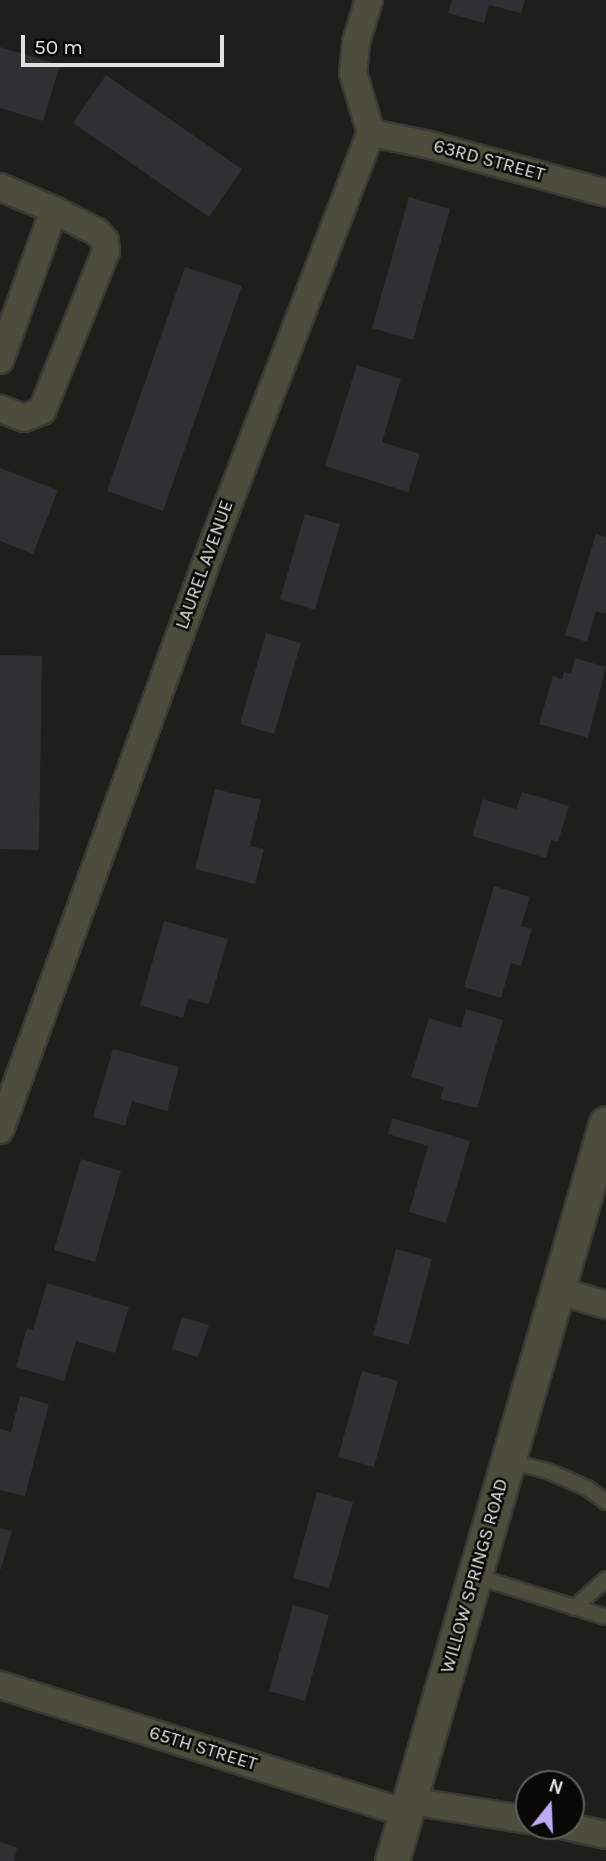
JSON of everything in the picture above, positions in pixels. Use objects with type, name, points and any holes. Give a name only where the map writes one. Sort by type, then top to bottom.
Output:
[{"type":"street","points":[[369,0],[356,42],[353,73],[371,133]]},
{"type":"street","name":"63RD STREET","points":[[371,133],[426,144],[606,193]]},
{"type":"street","name":"LAUREL AVENUE","points":[[0,1130],[216,536],[371,133]]},
{"type":"street","points":[[0,187],[97,232],[104,241],[106,251],[42,411],[24,418],[0,409]]},
{"type":"street","points":[[0,360],[54,211]]},
{"type":"street","name":"WILLOW SPRINGS ROAD","points":[[392,1861],[606,1123]]},
{"type":"street","points":[[557,1290],[606,1305]]},
{"type":"street","name":"65TH STREET","points":[[0,1685],[408,1807],[515,1818]]},
{"type":"street","points":[[585,1830],[606,1835]]},
{"type":"lane","points":[[508,1461],[577,1483],[606,1502]]},
{"type":"lane","points":[[475,1576],[606,1617]]},
{"type":"lane","points":[[574,1608],[606,1579]]},
{"type":"building","points":[[452,0],[525,0],[521,13],[489,5],[484,23],[448,13]]},
{"type":"building","points":[[0,47],[60,65],[43,121],[0,108]]},
{"type":"building","points":[[106,75],[242,169],[209,217],[73,123]]},
{"type":"building","points":[[409,197],[450,209],[413,340],[372,328]]},
{"type":"building","points":[[185,267],[242,286],[163,511],[107,491]]},
{"type":"building","points":[[357,365],[401,379],[382,442],[420,454],[408,492],[325,466]]},
{"type":"building","points":[[0,468],[58,490],[33,554],[0,541]]},
{"type":"building","points":[[305,514],[340,524],[315,610],[280,599]]},
{"type":"building","points":[[596,534],[606,537],[606,614],[596,611],[587,642],[565,635]]},
{"type":"building","points":[[266,633],[301,643],[274,734],[240,724]]},
{"type":"building","points":[[0,655],[42,656],[39,850],[0,849]]},
{"type":"building","points":[[575,658],[606,667],[588,738],[539,724],[553,676],[562,679],[564,672],[571,674]]},
{"type":"building","points":[[215,789],[261,800],[250,846],[264,849],[255,884],[195,869]]},
{"type":"building","points":[[522,792],[569,806],[558,842],[551,840],[546,858],[472,836],[483,799],[516,809]]},
{"type":"building","points":[[494,886],[530,897],[521,926],[532,929],[521,966],[511,963],[501,998],[464,987]]},
{"type":"building","points":[[164,921],[228,939],[209,1004],[188,999],[183,1018],[140,1005]]},
{"type":"building","points":[[466,1009],[503,1020],[477,1108],[440,1099],[444,1087],[411,1077],[429,1018],[461,1028]]},
{"type":"building","points":[[113,1049],[179,1067],[167,1111],[132,1101],[125,1126],[93,1117]]},
{"type":"building","points":[[392,1118],[470,1141],[446,1223],[409,1212],[428,1146],[388,1134]]},
{"type":"building","points":[[81,1159],[121,1171],[95,1262],[54,1250]]},
{"type":"building","points":[[396,1249],[432,1259],[409,1345],[373,1335]]},
{"type":"building","points":[[47,1283],[129,1307],[115,1353],[76,1341],[64,1381],[16,1367],[27,1328],[33,1330]]},
{"type":"building","points":[[182,1317],[209,1325],[198,1357],[172,1349]]},
{"type":"building","points":[[362,1371],[398,1381],[374,1467],[338,1457]]},
{"type":"building","points":[[20,1396],[49,1404],[25,1496],[0,1490],[0,1429],[11,1432]]},
{"type":"building","points":[[317,1492],[353,1502],[329,1588],[293,1578]]},
{"type":"building","points":[[0,1528],[12,1531],[1,1569],[0,1569]]},
{"type":"building","points":[[293,1605],[329,1615],[305,1701],[269,1691]]},
{"type":"building","points":[[0,1842],[17,1848],[14,1861],[0,1861]]}]
